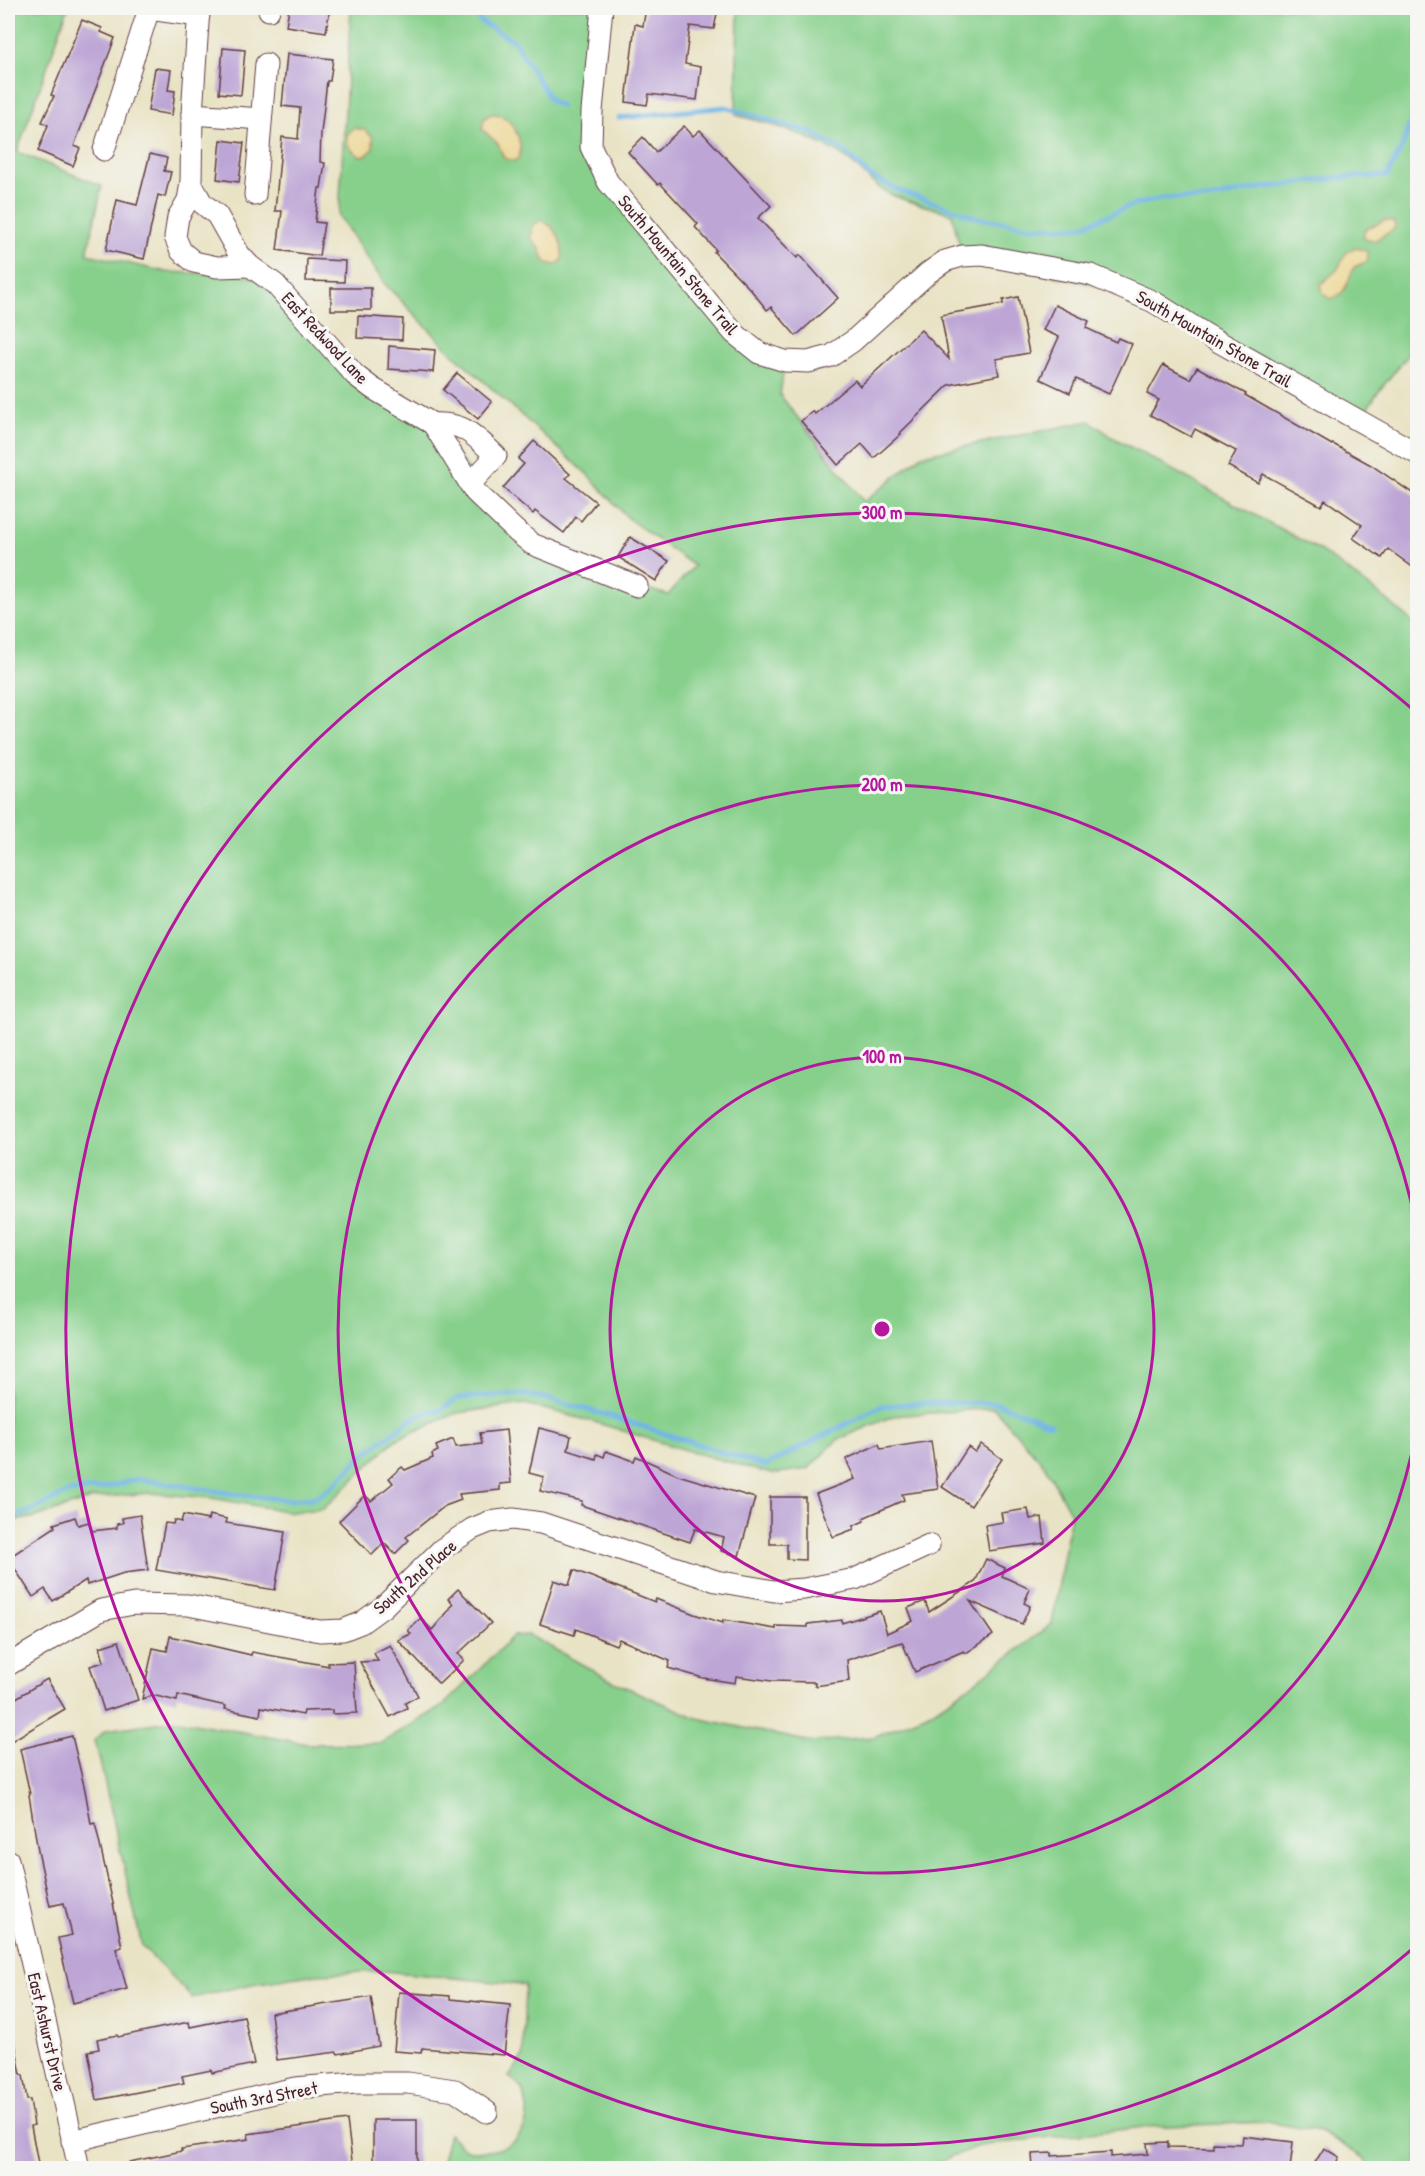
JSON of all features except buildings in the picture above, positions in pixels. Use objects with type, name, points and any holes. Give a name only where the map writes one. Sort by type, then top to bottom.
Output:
[{"type":"street","name":"South Mountain Stone Trail","points":[[602,8],[592,111],[591,147],[608,182],[734,333],[759,353],[785,361],[808,362],[831,356],[945,261],[962,256],[982,255],[1091,275],[1154,302],[1205,334],[1418,454]]},
{"type":"street","points":[[104,150],[149,9],[199,12],[192,114],[191,183],[188,200],[178,217],[175,237],[181,251],[194,262],[217,267],[250,266]]},
{"type":"street","points":[[255,195],[266,64]]},
{"type":"street","points":[[192,114],[261,119]]},
{"type":"street","name":"East Redwood Lane","points":[[191,183],[202,203],[218,215],[238,254],[275,284],[355,375],[372,388],[433,424],[475,492],[532,544],[637,586]]},
{"type":"street","name":"East Redwood Lane","points":[[433,424],[448,423],[472,432],[496,456],[470,484]]},
{"type":"street","name":"South 2nd Place","points":[[8,1665],[101,1610],[134,1604],[188,1605],[320,1631],[343,1630],[362,1623],[383,1607],[442,1549],[472,1529],[489,1522],[513,1519],[541,1523],[716,1581],[774,1591],[804,1589],[855,1579],[929,1545]]},
{"type":"street","name":"East Ashurst Drive","points":[[8,1860],[79,2169]]},
{"type":"street","name":"South 3rd Street","points":[[72,2141],[295,2088],[356,2083],[408,2083],[455,2090],[487,2112]]},
{"type":"green space","points":[[8,8],[68,8],[17,152],[102,186],[87,254],[166,272],[243,275],[275,284],[355,375],[433,424],[516,531],[637,586],[668,595],[694,566],[629,519],[587,474],[450,351],[384,283],[339,216],[351,8],[602,8],[591,146],[734,333],[785,361],[780,395],[864,502],[922,455],[1090,421],[1112,437],[1321,551],[1386,599],[1417,626],[1417,2168],[1370,2168],[1365,2159],[1321,2131],[1266,2122],[1145,2127],[979,2146],[923,2168],[440,2168],[449,2134],[463,2147],[485,2151],[507,2146],[522,2131],[526,2121],[525,2097],[520,2086],[509,2077],[523,2057],[525,1985],[384,1971],[317,1974],[252,1984],[192,1998],[142,1946],[95,1740],[106,1730],[178,1720],[307,1744],[381,1743],[443,1706],[513,1636],[529,1635],[612,1681],[697,1718],[811,1742],[874,1737],[929,1713],[967,1688],[1052,1624],[1071,1514],[1045,1466],[994,1408],[893,1416],[837,1440],[808,1469],[771,1474],[525,1404],[457,1413],[395,1440],[323,1509],[291,1512],[211,1498],[150,1493],[94,1498],[36,1517],[8,1522]]},
{"type":"green space","points":[[738,8],[1417,8],[1417,344],[1378,392],[1359,421],[1137,294],[962,256],[952,214],[893,196],[875,185],[852,163],[821,144],[779,127],[736,115]]},
{"type":"sand","points":[[491,114],[505,118],[515,129],[520,145],[518,159],[514,161],[504,158],[498,144],[482,129],[484,119]]},
{"type":"sand","points":[[354,128],[365,130],[373,137],[373,149],[367,155],[360,156],[347,143],[347,135]]},
{"type":"sand","points":[[540,220],[555,230],[562,247],[562,260],[555,265],[545,262],[540,249],[531,238],[533,226]]},
{"type":"sand","points":[[1385,220],[1394,222],[1393,230],[1374,241],[1365,239],[1363,235],[1366,229]]},
{"type":"sand","points":[[1354,248],[1367,252],[1368,261],[1354,267],[1344,290],[1330,299],[1323,293],[1321,284],[1337,270],[1346,253]]},
{"type":"waterway","points":[[467,8],[483,23],[514,41],[551,101],[561,106]]},
{"type":"waterway","points":[[619,118],[725,107],[812,133],[844,151],[869,175],[895,189],[979,218],[1033,227],[1080,227],[1133,205],[1165,198],[1208,199],[1254,189],[1345,177],[1387,176],[1402,147],[1418,99]]},
{"type":"waterway","points":[[8,1516],[24,1514],[69,1492],[103,1488],[139,1479],[288,1500],[314,1498],[333,1486],[364,1454],[416,1416],[442,1409],[458,1398],[521,1394],[549,1399],[610,1416],[765,1466],[881,1406],[924,1403],[996,1403],[1051,1424]]}]
